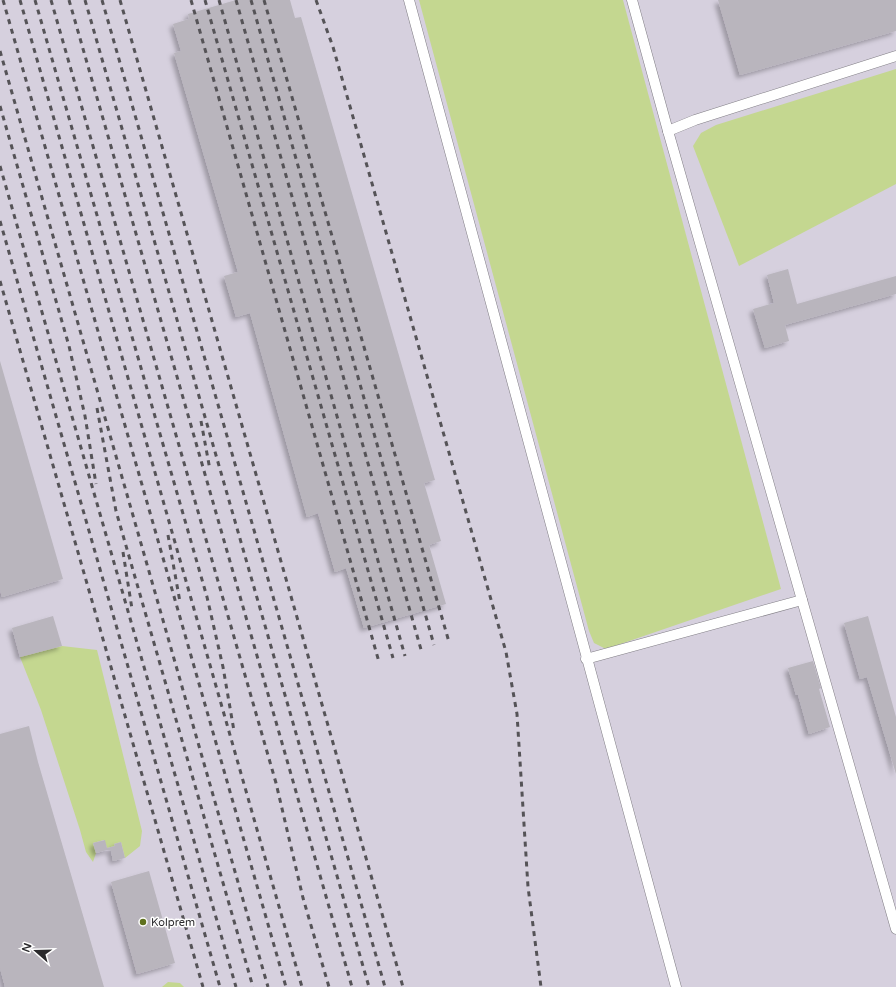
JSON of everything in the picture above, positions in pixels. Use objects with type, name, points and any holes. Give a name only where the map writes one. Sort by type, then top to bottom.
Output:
[{"type":"lane","points":[[409,0],[586,659],[676,987]]},
{"type":"lane","points":[[632,0],[896,929]]},
{"type":"lane","points":[[668,131],[694,120],[896,56]]},
{"type":"lane","points":[[586,659],[802,600]]},
{"type":"shaded area","points":[[0,0],[896,0],[896,987],[0,987]]},
{"type":"green space","points":[[419,0],[623,0],[781,589],[606,649],[594,643],[589,631]]},
{"type":"green space","points":[[896,69],[896,184],[739,266],[693,146],[701,133],[716,125]]},
{"type":"green space","points":[[62,646],[97,650],[142,831],[140,846],[125,858],[121,842],[114,844],[115,846],[107,848],[104,840],[93,843],[96,853],[93,862],[86,852],[41,710],[20,657]]},
{"type":"green space","points":[[168,982],[180,983],[184,987],[162,987]]},
{"type":"building","points":[[236,0],[290,0],[295,18],[301,17],[435,480],[424,483],[441,541],[429,545],[446,604],[364,628],[346,568],[335,572],[318,513],[307,517],[250,313],[236,317],[224,276],[238,272],[174,53],[181,51],[173,24],[189,19],[188,14]]},
{"type":"building","points":[[718,0],[896,0],[896,31],[740,75]]},
{"type":"building","points":[[788,269],[797,304],[896,276],[896,294],[785,325],[789,341],[765,348],[753,309],[774,303],[767,275]]},
{"type":"building","points":[[0,361],[63,579],[2,597],[0,590]]},
{"type":"building","points":[[53,616],[62,646],[20,657],[12,628]]},
{"type":"building","points":[[868,616],[896,717],[896,774],[867,677],[860,679],[844,623]]},
{"type":"building","points":[[813,661],[830,727],[809,734],[798,695],[796,695],[788,668]]},
{"type":"building","points":[[29,726],[38,762],[104,987],[5,987],[0,968],[0,734]]},
{"type":"building","points":[[105,840],[107,848],[115,846],[114,844],[121,842],[125,858],[113,861],[111,851],[107,850],[96,853],[93,843]]},
{"type":"building","name":"Kolprem","points":[[149,871],[175,963],[137,974],[111,882]]},
{"type":"railway","points":[[3,0],[286,987]]},
{"type":"railway","points":[[20,0],[302,987]]},
{"type":"railway","points":[[35,0],[207,597],[223,667],[234,731]]},
{"type":"railway","points":[[51,0],[276,783],[303,898],[329,987]]},
{"type":"railway","points":[[69,0],[352,987]]},
{"type":"railway","points":[[85,0],[369,987]]},
{"type":"railway","points":[[102,0],[385,987]]},
{"type":"railway","points":[[120,0],[403,987]]},
{"type":"railway","points":[[191,0],[379,662]]},
{"type":"railway","points":[[205,0],[393,658]]},
{"type":"railway","points":[[219,0],[405,656]]},
{"type":"railway","points":[[236,0],[422,653]]},
{"type":"railway","points":[[251,0],[434,645]]},
{"type":"railway","points":[[264,0],[449,642]]},
{"type":"railway","points":[[316,0],[333,47],[506,652],[517,714],[528,887],[541,987]]},
{"type":"railway","points":[[0,51],[268,987]]},
{"type":"railway","points":[[0,106],[69,346],[85,416],[96,484]]},
{"type":"railway","points":[[0,166],[236,987]]},
{"type":"railway","points":[[0,221],[220,987]]},
{"type":"railway","points":[[0,281],[203,987]]},
{"type":"railway","points":[[97,408],[116,511],[253,987]]},
{"type":"railway","points":[[201,421],[210,470]]},
{"type":"railway","points":[[168,535],[180,602]]},
{"type":"railway","points":[[123,552],[132,609]]},
{"type":"place","name":"Kolprem","points":[[143,922]]}]
